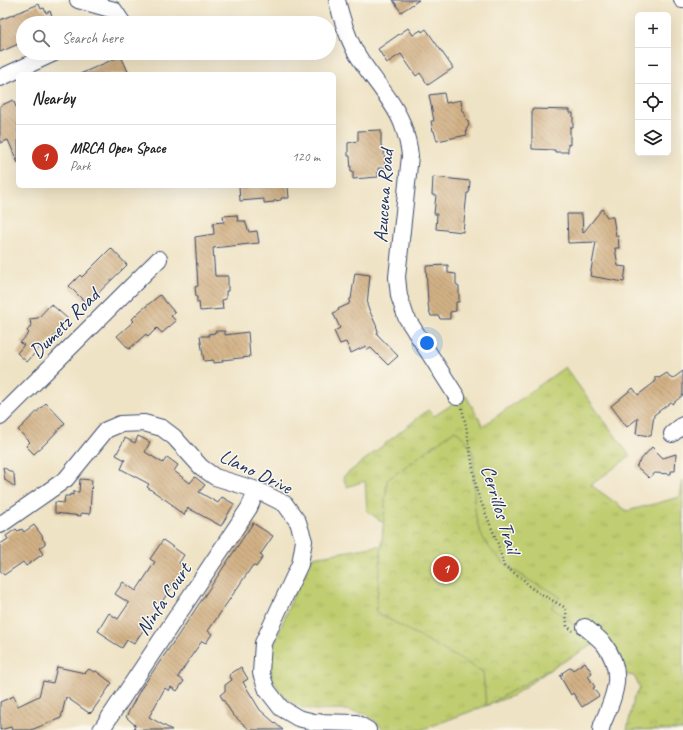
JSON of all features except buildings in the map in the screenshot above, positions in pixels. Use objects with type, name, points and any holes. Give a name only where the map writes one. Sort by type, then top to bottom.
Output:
[{"type":"street","points":[[78,0],[114,10],[117,16]]},
{"type":"street","name":"Azucena Road","points":[[337,0],[345,31],[355,50],[395,110],[402,123],[408,141],[410,156],[397,277],[399,296],[406,317],[457,397]]},
{"type":"street","points":[[0,78],[39,60]]},
{"type":"street","name":"Dumetz Road","points":[[0,417],[159,259]]},
{"type":"street","name":"Llano Drive","points":[[0,525],[66,479],[106,430],[120,424],[144,423],[162,428],[174,437],[201,467],[215,477],[257,490],[284,504],[298,522],[304,541],[300,564],[263,643],[261,673],[267,690],[281,708],[298,718],[314,722],[356,723],[368,730]]},
{"type":"street","name":"Ninfa Court","points":[[101,730],[249,508],[257,490]]},
{"type":"street","points":[[585,627],[604,643],[613,660],[617,675],[615,692],[601,730]]},
{"type":"path","name":"Cerrillos Trail","points":[[457,397],[463,410],[477,492],[498,544],[504,566],[523,578],[531,588],[564,607],[566,611],[567,626],[570,630],[573,632],[585,627]]},
{"type":"green space","points":[[565,367],[630,456],[591,485],[627,511],[680,497],[683,479],[683,730],[627,730],[634,698],[640,688],[634,676],[622,674],[612,642],[582,619],[575,626],[581,648],[512,696],[421,730],[385,730],[366,714],[340,709],[315,710],[296,706],[283,695],[273,681],[269,660],[292,599],[313,557],[384,545],[385,524],[367,511],[365,481],[347,487],[343,477],[428,410],[434,416],[466,396],[483,426]]},
{"type":"green space","points":[[455,430],[468,443],[472,451],[474,460],[474,499],[476,514],[479,528],[485,541],[494,553],[507,565],[525,578],[560,597],[551,607],[596,643],[486,706],[483,672],[376,612],[387,480]]},
{"type":"place","name":"MRCA Open Space","points":[[446,569]]}]
